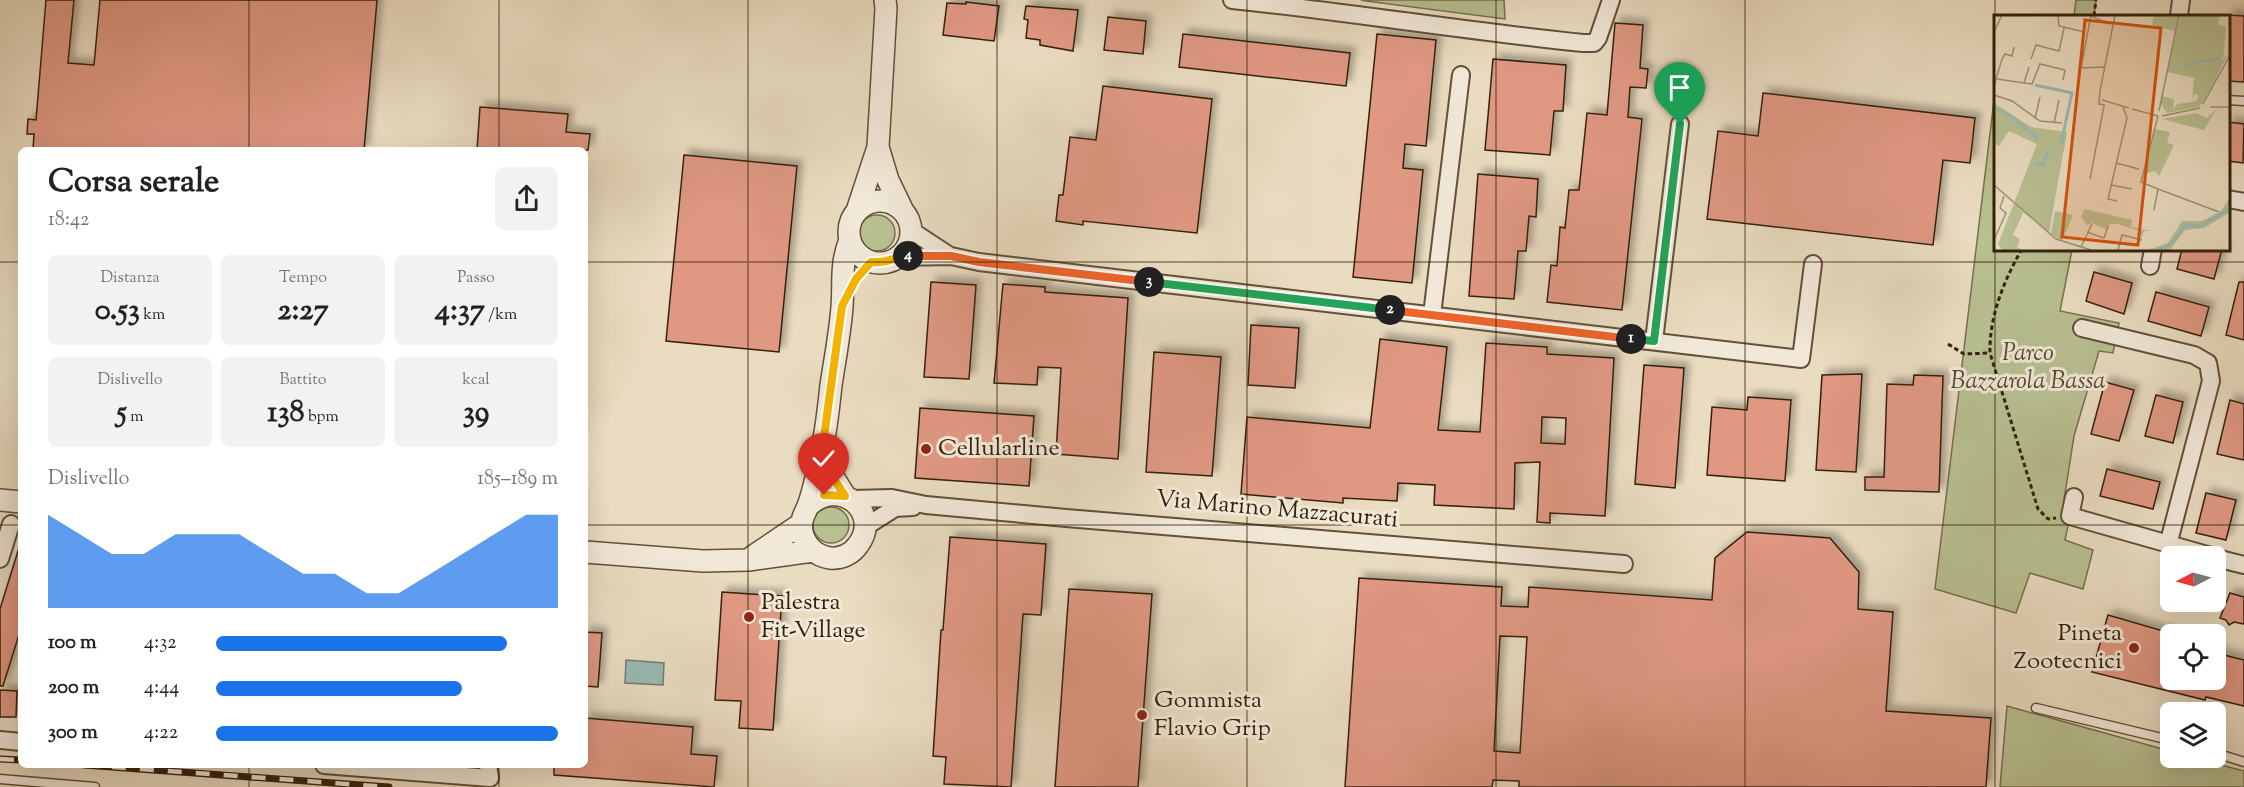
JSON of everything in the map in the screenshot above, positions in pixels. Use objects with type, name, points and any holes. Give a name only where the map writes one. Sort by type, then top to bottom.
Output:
[{"type":"street","points":[[1232,0],[1583,43],[1594,42],[1598,38],[1611,0]]},
{"type":"street","points":[[2179,15],[2181,0]]},
{"type":"street","points":[[813,551],[802,534],[804,515],[823,444],[842,306],[841,272],[844,253],[850,240],[850,225],[879,147],[887,3]]},
{"type":"street","points":[[1432,315],[1461,75]]},
{"type":"street","points":[[1654,341],[1680,124]]},
{"type":"street","points":[[879,147],[888,180],[902,209]]},
{"type":"street","points":[[2229,199],[2244,202]]},
{"type":"street","points":[[857,211],[864,204],[884,200],[902,209],[907,215],[912,231],[910,241],[899,257]]},
{"type":"street","points":[[912,231],[951,256]]},
{"type":"street","points":[[850,240],[862,257],[871,262],[881,263],[899,257],[951,256],[979,262],[1801,359],[1813,264]]},
{"type":"street","points":[[842,306],[856,279],[871,262]]},
{"type":"street","points":[[2082,328],[2194,354],[2208,363],[2211,381],[2168,545]]},
{"type":"street","points":[[823,444],[832,476],[859,507],[864,516],[865,527]]},
{"type":"street","name":"Via Marino Mazzacurati","points":[[748,560],[804,515],[815,499],[824,495],[892,498],[926,505],[1624,564]]},
{"type":"street","points":[[2074,497],[2070,516],[2172,546]]},
{"type":"street","points":[[0,500],[18,502]]},
{"type":"street","name":"Via Marino Mazzacurati","points":[[588,552],[703,561],[748,560],[813,551],[828,558],[846,556],[860,544],[865,527],[895,508],[926,505]]},
{"type":"street","points":[[0,559],[11,524]]},
{"type":"street","points":[[2226,560],[2244,565]]},
{"type":"street","points":[[0,740],[18,742]]},
{"type":"street","points":[[406,768],[489,771]]},
{"type":"lane","points":[[2229,100],[2244,101]]},
{"type":"lane","points":[[2036,708],[2160,738]]},
{"type":"lane","points":[[2226,756],[2244,762]]},
{"type":"lane","points":[[0,779],[95,787]]},
{"type":"path","points":[[2094,15],[2096,0]]},
{"type":"path","points":[[2021,250],[2008,273],[1990,333],[1990,353],[2038,509],[2048,519],[2070,516]]},
{"type":"path","points":[[1948,344],[1964,354],[1990,353]]},
{"type":"green space","points":[[1361,0],[1504,0],[1505,19],[1366,1]]},
{"type":"green space","points":[[2076,0],[2096,0],[2094,15],[2074,15]]},
{"type":"green space","name":"Parco Bazzarola Bassa","points":[[1994,100],[1994,250],[2072,250],[2060,311],[2119,323],[2113,353],[2099,351],[2074,436],[2064,500],[2070,516],[2065,540],[2093,550],[2083,589],[2030,573],[2016,613],[1935,589]]},
{"type":"green space","points":[[877,215],[890,220],[895,233],[890,246],[877,251],[864,246],[859,233],[864,220]]},
{"type":"green space","points":[[831,507],[844,512],[849,525],[844,538],[831,543],[818,538],[813,525],[818,512]]},
{"type":"green space","points":[[2007,706],[2160,748],[2160,768],[2226,766],[2244,771],[2244,787],[2000,787]]},
{"type":"water","points":[[626,660],[664,663],[663,685],[625,683]]},
{"type":"building","points":[[46,0],[74,0],[68,63],[94,65],[100,0],[377,0],[364,147],[33,147],[34,134],[27,134],[28,119],[36,120]]},
{"type":"building","points":[[966,2],[999,6],[994,41],[943,35],[947,3],[966,4]]},
{"type":"building","points":[[1026,6],[1078,10],[1073,51],[1040,45],[1040,40],[1026,38],[1028,20],[1024,19]]},
{"type":"building","points":[[2229,15],[2244,16],[2244,82],[2229,81]]},
{"type":"building","points":[[1108,17],[1146,21],[1143,54],[1104,50]]},
{"type":"building","points":[[1615,23],[1643,25],[1640,68],[1648,69],[1646,88],[1630,87],[1628,117],[1642,119],[1622,310],[1547,302],[1551,265],[1557,266],[1560,227],[1565,228],[1569,190],[1579,190],[1587,113],[1607,115]]},
{"type":"building","points":[[1183,34],[1350,53],[1346,86],[1179,67]]},
{"type":"building","points":[[1377,34],[1436,40],[1426,146],[1405,144],[1403,168],[1423,170],[1412,283],[1353,277]]},
{"type":"building","points":[[1493,59],[1566,65],[1563,111],[1554,111],[1550,155],[1485,150]]},
{"type":"building","points":[[1103,86],[1212,99],[1197,233],[1083,221],[1083,225],[1056,221],[1059,195],[1063,195],[1070,137],[1096,140]]},
{"type":"building","points":[[1763,93],[1975,118],[1970,163],[1943,160],[1933,245],[1707,219],[1718,131],[1758,136]]},
{"type":"building","points":[[480,107],[568,114],[566,132],[590,134],[588,150],[588,147],[477,147]]},
{"type":"building","points":[[2229,122],[2244,124],[2243,163],[2229,161]]},
{"type":"building","points":[[684,155],[797,166],[779,352],[666,341]]},
{"type":"building","points":[[1478,174],[1538,179],[1536,217],[1529,216],[1526,251],[1518,251],[1514,299],[1469,296]]},
{"type":"building","points":[[2182,250],[2222,250],[2214,279],[2177,269]]},
{"type":"building","points":[[2094,272],[2132,283],[2124,314],[2086,301]]},
{"type":"building","points":[[931,282],[976,285],[969,379],[924,377]]},
{"type":"building","points":[[2239,282],[2244,282],[2244,340],[2226,335]]},
{"type":"building","points":[[1003,284],[1045,287],[1045,292],[1128,298],[1118,459],[1056,454],[1061,368],[1038,367],[1037,385],[994,383]]},
{"type":"building","points":[[2156,292],[2209,307],[2201,336],[2148,321]]},
{"type":"building","points":[[1251,325],[1299,328],[1295,388],[1248,385]]},
{"type":"building","points":[[1380,339],[1447,347],[1438,430],[1480,432],[1486,343],[1547,347],[1547,354],[1614,358],[1605,516],[1550,513],[1550,523],[1537,522],[1540,462],[1515,463],[1514,509],[1434,505],[1435,485],[1398,483],[1397,501],[1343,498],[1343,503],[1241,494],[1247,417],[1370,428]],"holes":[[[1542,417],[1566,418],[1565,444],[1541,443]]]},
{"type":"building","points":[[1154,352],[1221,357],[1212,476],[1146,472]]},
{"type":"building","points":[[1644,365],[1684,368],[1675,488],[1635,484]]},
{"type":"building","points":[[1862,374],[1856,472],[1816,470],[1822,375]]},
{"type":"building","points":[[1914,375],[1943,376],[1939,492],[1865,490],[1865,477],[1884,477],[1887,384],[1913,385]]},
{"type":"building","points":[[2105,382],[2134,390],[2119,441],[2091,434]]},
{"type":"building","points":[[2156,395],[2183,402],[2173,443],[2145,436]]},
{"type":"building","points":[[1748,397],[1791,400],[1785,481],[1707,475],[1712,407],[1747,410]]},
{"type":"building","points":[[2230,400],[2244,404],[2244,460],[2217,454]]},
{"type":"building","points":[[920,408],[1034,416],[1029,486],[915,478]]},
{"type":"building","points":[[2107,469],[2160,482],[2153,509],[2100,496]]},
{"type":"building","points":[[2206,493],[2236,500],[2226,540],[2196,533]]},
{"type":"building","points":[[1747,532],[1830,538],[1859,572],[1858,609],[1893,612],[1886,711],[1991,718],[1986,787],[1519,787],[1519,781],[1493,780],[1492,787],[1345,787],[1359,578],[1502,587],[1501,606],[1528,607],[1529,587],[1712,600],[1715,558]],"holes":[[[1500,636],[1527,637],[1520,753],[1494,751]]]},
{"type":"building","points":[[950,537],[1046,544],[1041,615],[1023,614],[1011,787],[944,784],[946,757],[933,756]]},
{"type":"building","points":[[18,551],[18,638],[3,686],[0,686],[0,609]]},
{"type":"building","points":[[1069,589],[1152,594],[1138,787],[1055,787]]},
{"type":"building","points":[[722,592],[782,596],[773,730],[739,728],[741,701],[715,700]]},
{"type":"building","points":[[2230,593],[2244,597],[2244,624],[2234,622],[2229,625],[2226,620],[2220,618],[2222,612],[2226,612],[2226,603]]},
{"type":"building","name":"Pineta Zootecnici","points":[[2108,615],[2160,630],[2160,689],[2092,672]]},
{"type":"building","points":[[588,632],[602,633],[598,687],[588,686]]},
{"type":"building","name":"Pineta Zootecnici","points":[[2226,656],[2244,660],[2244,706],[2206,697],[2205,700],[2165,690],[2226,690]]},
{"type":"building","points":[[0,690],[17,691],[16,717],[0,717]]},
{"type":"building","points":[[588,718],[693,727],[691,754],[717,756],[714,787],[554,775],[554,768],[588,768]]},
{"type":"railway","points":[[0,759],[18,760]]},
{"type":"railway","points":[[126,768],[389,787]]},
{"type":"place","name":"Cellularline","points":[[926,449]]},
{"type":"place","name":"Palestra Fit-Village","points":[[749,617]]},
{"type":"place","name":"Pineta Zootecnici","points":[[2134,648]]},
{"type":"place","name":"Gommista Flavio Grip","points":[[1142,715]]},
{"type":"route","points":[[824,495],[845,496],[832,476],[823,444],[842,306],[856,279],[871,262],[881,263],[899,257],[951,256],[979,262],[1654,341],[1680,124]]}]
